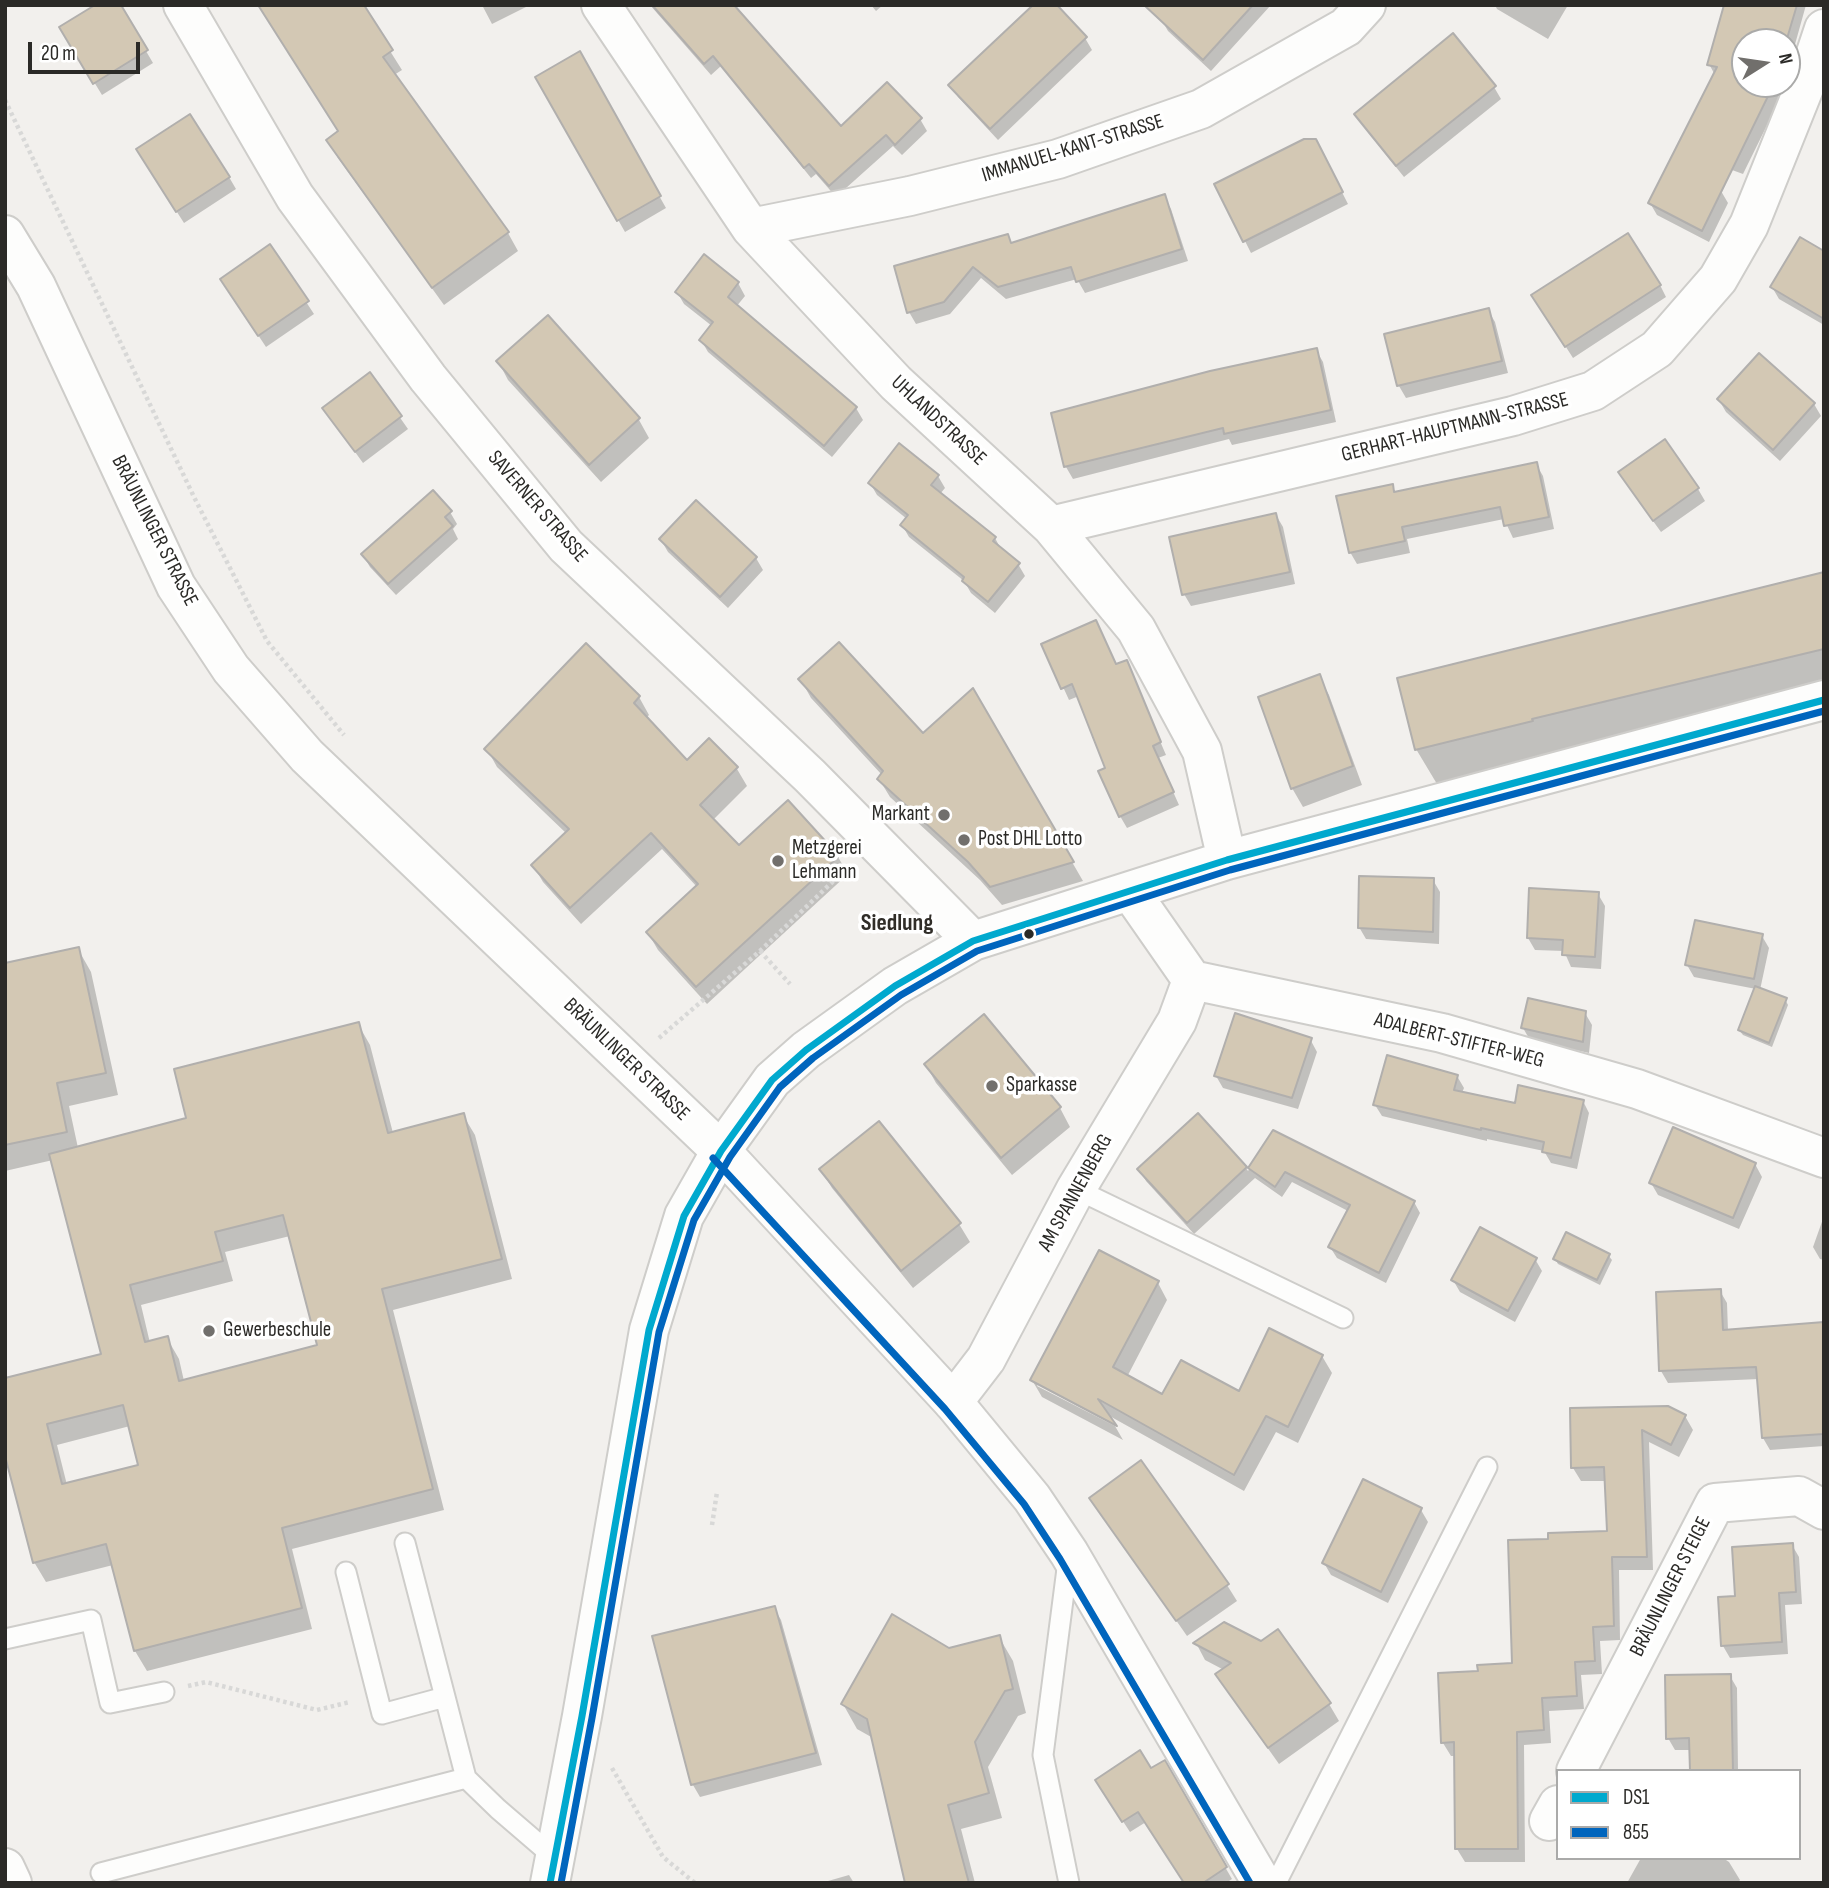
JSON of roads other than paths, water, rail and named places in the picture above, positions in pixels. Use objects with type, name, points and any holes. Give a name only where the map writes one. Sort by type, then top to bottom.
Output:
[{"type":"street","name":"SAVERNER STRASSE","points":[[183,5],[295,197],[428,378],[557,535],[810,776],[972,942]]},
{"type":"street","name":"UHLANDSTRASSE","points":[[601,5],[751,228],[896,383],[1051,526],[1136,629],[1202,751],[1227,860]]},
{"type":"street","name":"IMMANUEL-KANT-STRASSE","points":[[751,228],[910,196],[1058,159],[1201,109],[1346,27],[1366,5]]},
{"type":"street","name":"GERHART-HAUPTMANN-STRASSE","points":[[1051,526],[1513,416],[1593,391],[1657,349],[1718,279],[1749,225],[1806,83],[1824,29]]},
{"type":"street","name":"BRÄUNLINGER STRASSE","points":[[5,234],[36,286],[176,586],[231,668],[307,755],[721,1151],[953,1402],[1032,1498],[1069,1553],[1262,1883]]},
{"type":"street","points":[[552,1871],[582,1716],[649,1329],[684,1216],[721,1151],[772,1080],[806,1050],[895,986],[972,942],[1227,860],[1824,700]]},
{"type":"street","points":[[1130,891],[1192,981]]},
{"type":"street","name":"ADALBERT-STIFTER-WEG","points":[[1192,981],[1442,1033],[1637,1089],[1824,1158]]},
{"type":"street","name":"AM SPANNENBERG","points":[[953,1402],[986,1359],[1076,1189],[1177,1021],[1192,981]]},
{"type":"street","name":"BRÄUNLINGER STEIGE","points":[[1577,1769],[1715,1503],[1799,1496],[1824,1510]]},
{"type":"street","points":[[5,1868],[12,1883]]},
{"type":"lane","points":[[1076,1189],[1343,1318]]},
{"type":"lane","points":[[1276,1883],[1487,1467]]},
{"type":"lane","points":[[405,1543],[466,1778],[498,1809],[552,1871]]},
{"type":"lane","points":[[1069,1553],[1043,1755],[1069,1883]]},
{"type":"lane","points":[[346,1572],[382,1714],[445,1697]]},
{"type":"lane","points":[[5,1639],[91,1620],[110,1703],[164,1692]]},
{"type":"lane","points":[[101,1873],[466,1778]]},
{"type":"place","name":"Markant","points":[[944,815]]},
{"type":"place","name":"Post DHL Lotto","points":[[964,840]]},
{"type":"place","name":"Metzgerei Lehmann","points":[[778,861]]},
{"type":"place","name":"Sparkasse","points":[[992,1086]]},
{"type":"place","name":"Gewerbeschule","points":[[209,1331]]},
{"type":"district","name":"Siedlung","points":[[897,924]]}]
